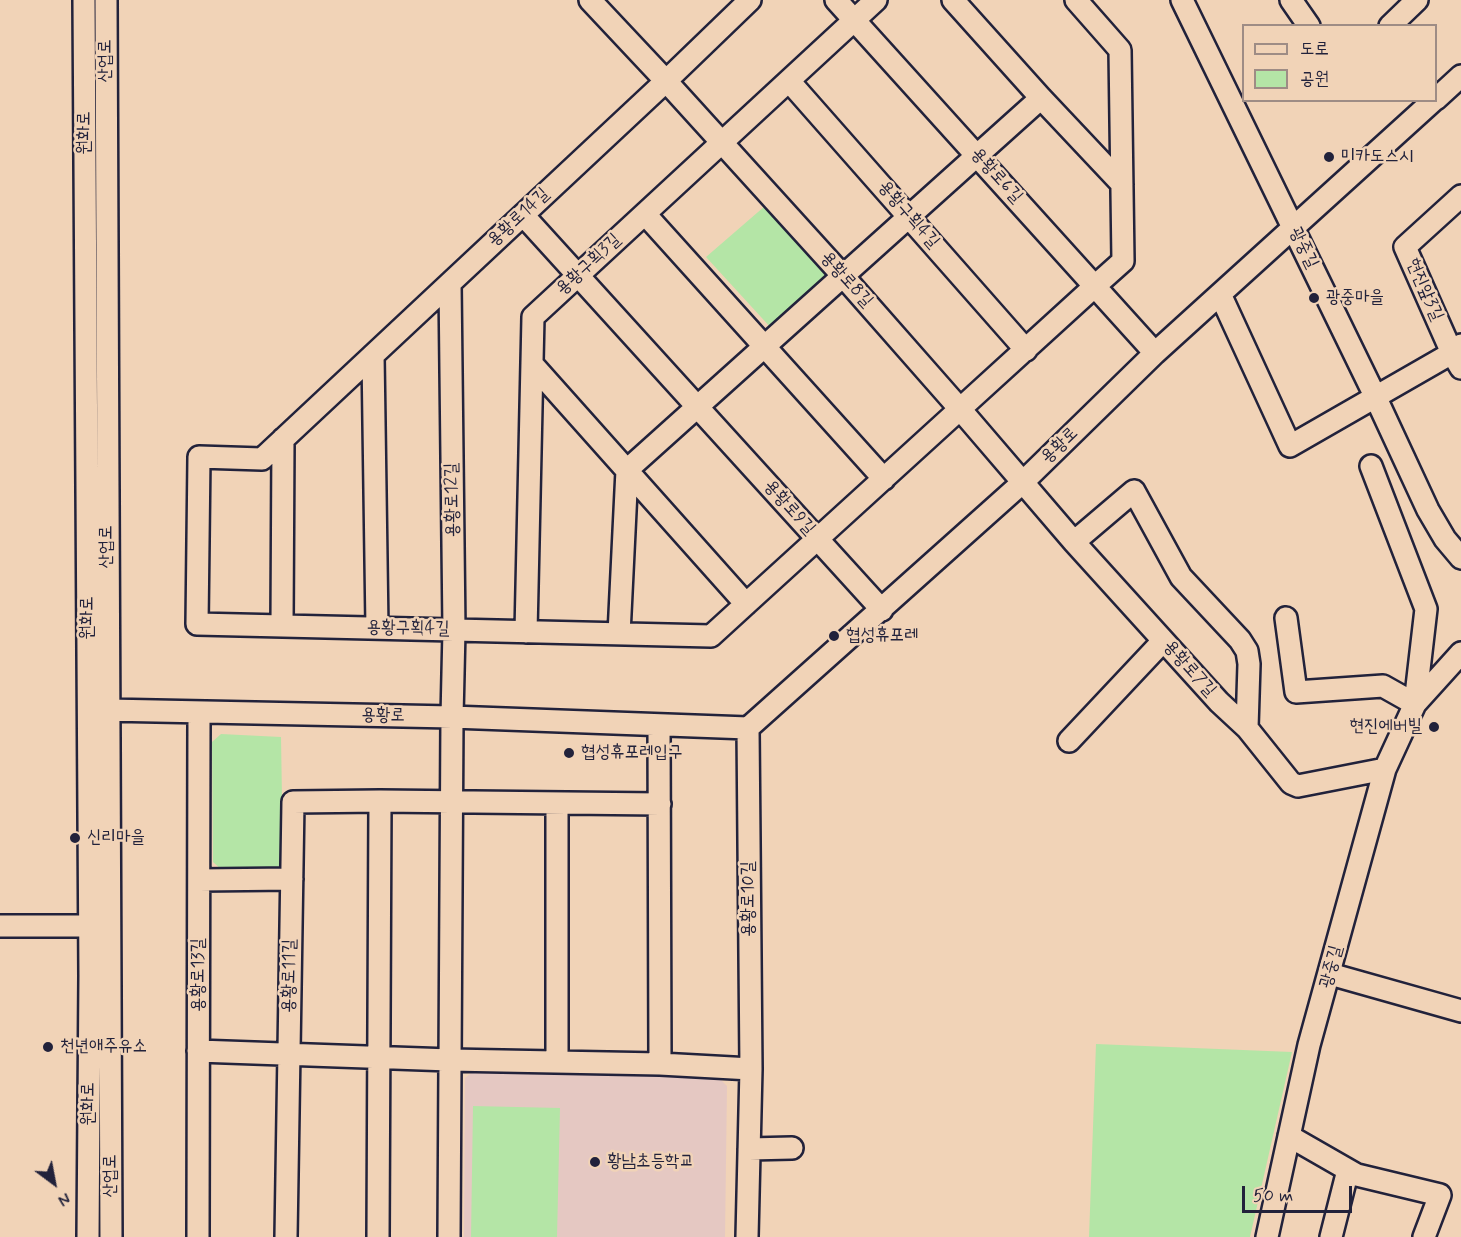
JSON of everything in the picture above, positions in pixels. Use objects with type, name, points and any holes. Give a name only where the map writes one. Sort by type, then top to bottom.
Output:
[{"type":"street","name":"원화로","points":[[84,0],[90,926],[88,1237]]},
{"type":"street","name":"산업로","points":[[106,0],[107,710],[111,1237]]},
{"type":"street","name":"용황로8길","points":[[590,0],[843,276],[1022,483]]},
{"type":"street","name":"용황로14길","points":[[197,624],[199,458],[262,459],[750,0]]},
{"type":"street","name":"용황로6길","points":[[836,0],[1155,353]]},
{"type":"street","name":"용황구획3길","points":[[526,632],[533,317],[876,0]]},
{"type":"street","points":[[953,0],[1122,184]]},
{"type":"street","name":"용황구획4길","points":[[197,624],[711,636],[1123,261],[1120,50],[1076,0]]},
{"type":"street","name":"광중길","points":[[1182,0],[1428,510],[1445,539],[1461,558]]},
{"type":"street","points":[[1292,0],[1308,24]]},
{"type":"street","points":[[1392,24],[1417,0]]},
{"type":"street","name":"용황로","points":[[1437,98],[1461,76]]},
{"type":"street","name":"용황구획4길","points":[[789,81],[1026,350]]},
{"type":"street","points":[[619,634],[627,470],[1041,98]]},
{"type":"street","name":"용황로","points":[[107,710],[452,717],[748,728],[1022,483],[1155,353],[1433,102]]},
{"type":"street","name":"현진앞3길","points":[[1458,355],[1405,247],[1461,196]]},
{"type":"street","points":[[645,214],[884,479]]},
{"type":"street","name":"용황로9길","points":[[523,215],[882,610]]},
{"type":"street","name":"용황로12길","points":[[450,283],[454,630],[452,717]]},
{"type":"street","points":[[1220,294],[1290,446],[1375,396],[1458,355]]},
{"type":"street","points":[[373,355],[376,628]]},
{"type":"street","points":[[532,364],[746,604]]},
{"type":"street","points":[[282,626],[283,439]]},
{"type":"street","name":"광중길","points":[[1371,466],[1426,609],[1415,704]]},
{"type":"street","name":"용황로7길","points":[[1022,483],[1219,702],[1247,728],[1291,783],[1298,786],[1385,769]]},
{"type":"street","points":[[1074,542],[1134,491],[1181,577],[1240,640],[1247,651],[1249,664],[1247,728]]},
{"type":"street","points":[[1286,618],[1296,692],[1383,686],[1415,704]]},
{"type":"street","points":[[1069,741],[1163,641]]},
{"type":"street","name":"광중길","points":[[1267,1237],[1310,1046],[1385,769],[1415,704],[1461,653]]},
{"type":"street","name":"용황로13길","points":[[198,1237],[200,713]]},
{"type":"street","points":[[449,1237],[452,717]]},
{"type":"street","points":[[659,726],[660,1064]]},
{"type":"street","name":"용황로10길","points":[[747,1237],[750,1070],[748,728]]},
{"type":"street","points":[[378,1237],[380,801]]},
{"type":"street","name":"용황로11길","points":[[286,1237],[293,802],[451,802]]},
{"type":"street","points":[[451,802],[660,804]]},
{"type":"street","points":[[557,803],[557,1062]]},
{"type":"street","points":[[199,880],[292,879]]},
{"type":"street","points":[[0,926],[90,926]]},
{"type":"street","points":[[1330,974],[1461,1011]]},
{"type":"street","points":[[198,1051],[450,1060],[660,1064],[750,1070]]},
{"type":"street","points":[[1289,1136],[1357,1175],[1440,1195],[1424,1237]]},
{"type":"street","points":[[749,1149],[792,1148]]},
{"type":"street","points":[[1331,1237],[1348,1170]]},
{"type":"shaded area","name":"황남초등학교","points":[[474,1071],[717,1076],[727,1086],[725,1237],[464,1237],[465,1078]]},
{"type":"green space","points":[[765,206],[842,288],[783,341],[706,257]]},
{"type":"green space","points":[[221,734],[281,737],[283,861],[275,871],[222,870],[213,862],[212,742]]},
{"type":"green space","points":[[1096,1044],[1292,1052],[1250,1237],[1089,1237]]},
{"type":"green space","points":[[473,1106],[560,1108],[557,1237],[471,1237]]},
{"type":"place","name":"미카도스시","points":[[1329,157]]},
{"type":"place","name":"광중마을","points":[[1314,298]]},
{"type":"place","name":"협성휴포레","points":[[834,636]]},
{"type":"place","name":"현진에버빌","points":[[1434,727]]},
{"type":"place","name":"협성휴포레입구","points":[[569,753]]},
{"type":"place","name":"신리마을","points":[[75,838]]},
{"type":"place","name":"천년애주유소","points":[[48,1047]]},
{"type":"place","name":"황남초등학교","points":[[595,1162]]}]
